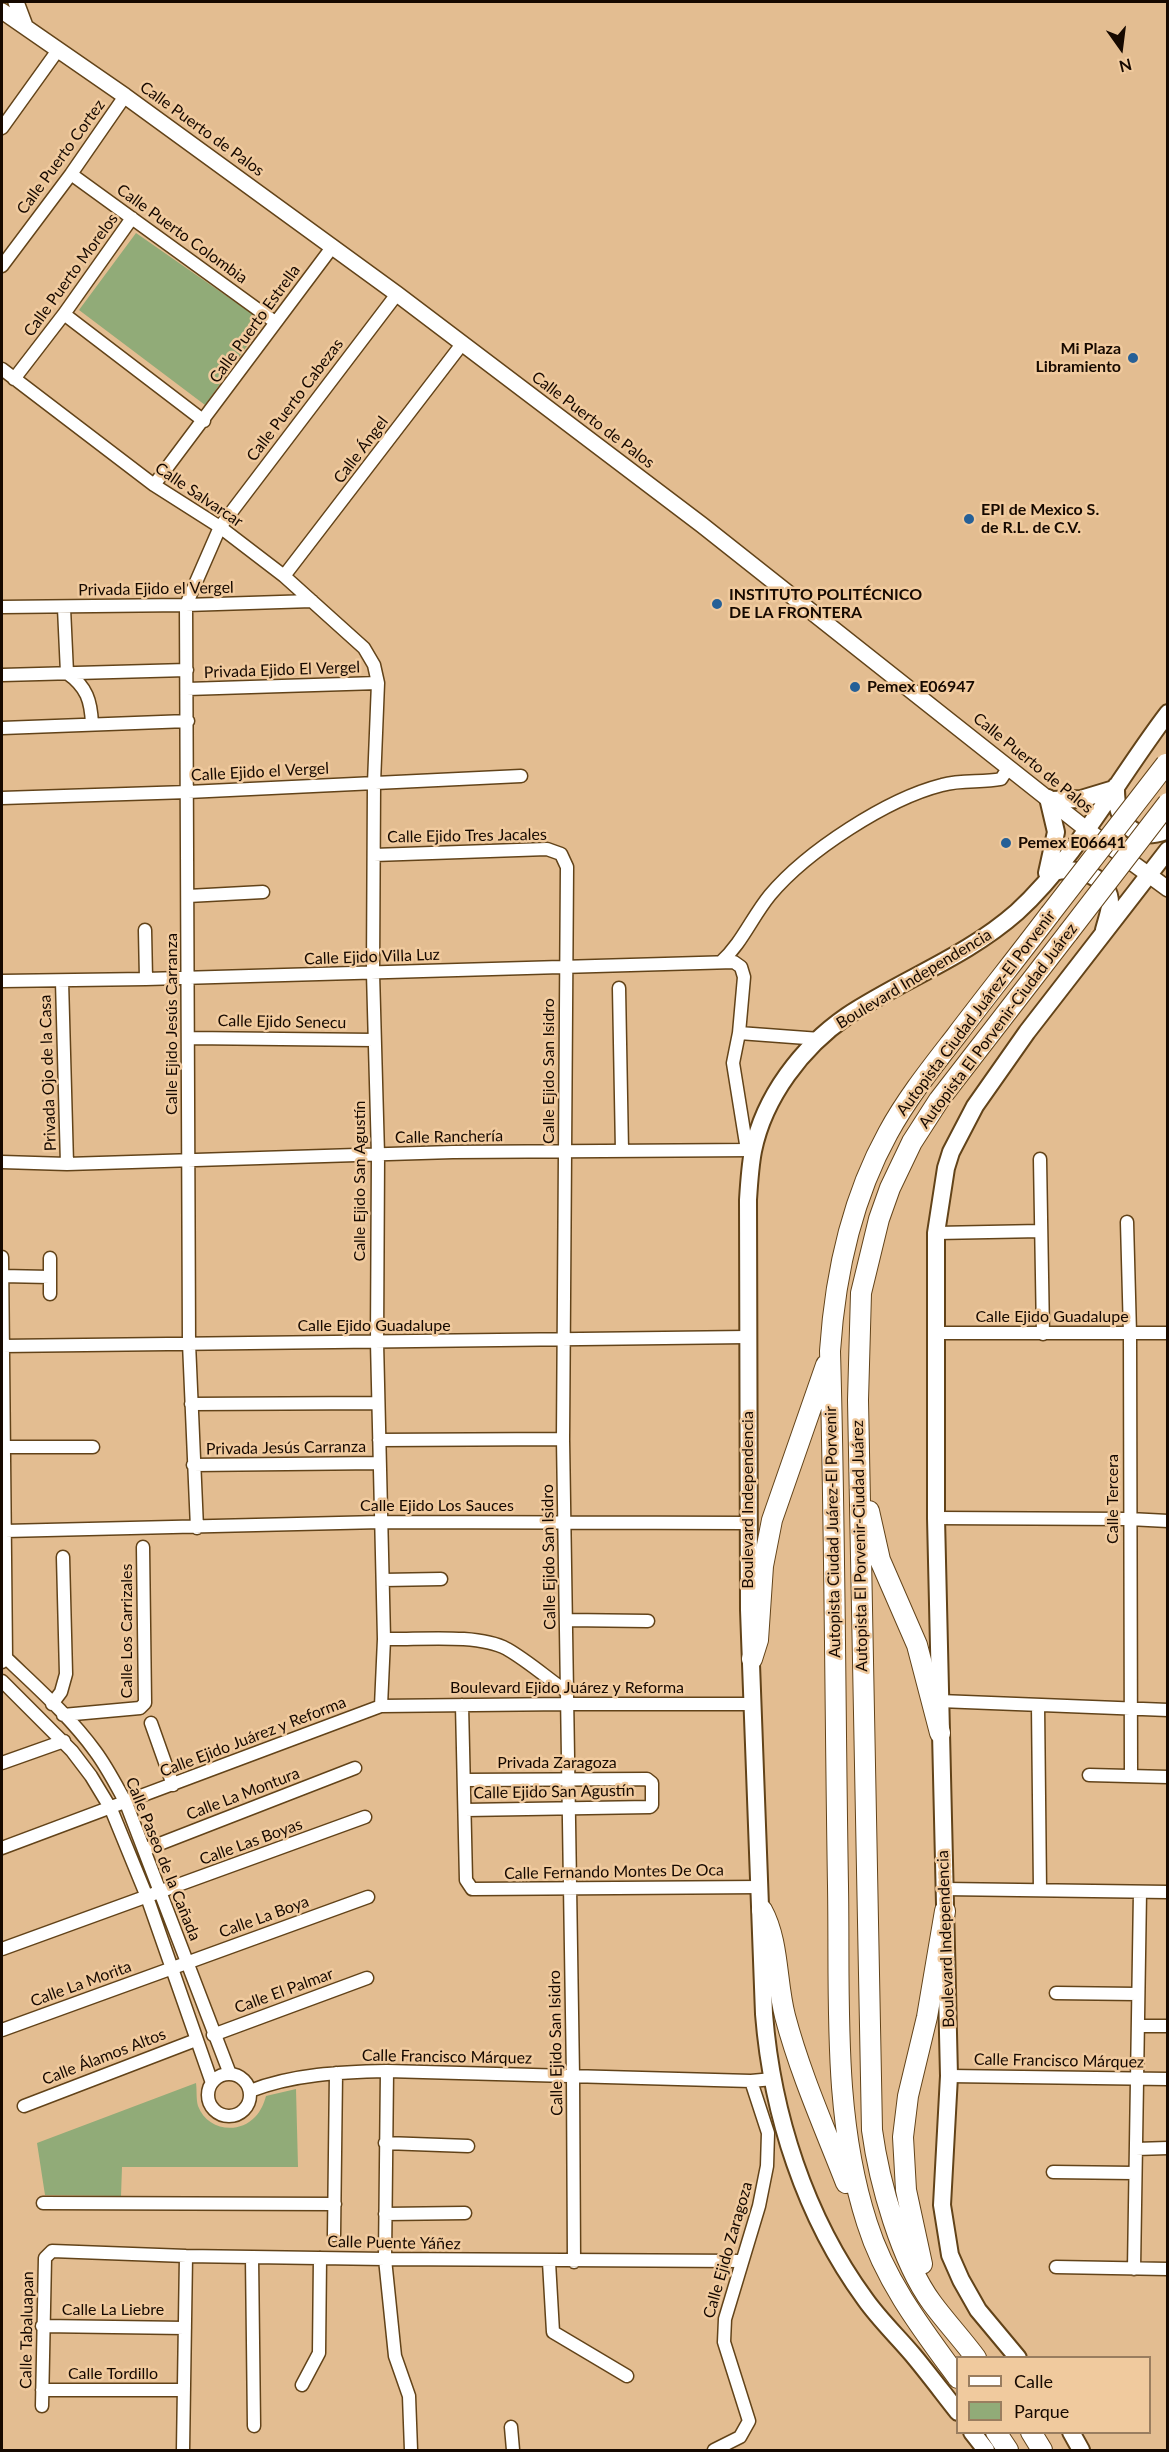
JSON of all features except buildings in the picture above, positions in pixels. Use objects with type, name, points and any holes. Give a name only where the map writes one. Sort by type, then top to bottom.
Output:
[{"type":"highway","name":"Autopista Ciudad Juárez-El Porvenir","points":[[956,2377],[902,2300],[885,2269],[867,2223],[850,2154],[843,2098],[830,1351],[836,1282],[846,1240],[864,1186],[902,1110],[927,1073],[1167,761]]},
{"type":"highway","name":"Autopista El Porvenir-Ciudad Juárez","points":[[973,2356],[931,2302],[904,2249],[882,2182],[872,2130],[861,1646],[858,1400],[861,1293],[876,1228],[896,1175],[912,1143],[939,1100],[1167,803]]},
{"type":"highway","points":[[752,1659],[758,1640],[762,1576],[769,1531],[786,1475],[830,1351]]},
{"type":"highway","points":[[860,1452],[880,1560],[917,1645],[940,1733]]},
{"type":"highway","points":[[762,1910],[771,1931],[781,2000],[790,2035],[852,2198],[867,2223]]},
{"type":"highway","points":[[931,2302],[910,2214],[903,2137],[908,2096],[927,2017],[945,1911]]},
{"type":"highway","points":[[997,2434],[1008,2451]]},
{"type":"highway","points":[[1032,2434],[1042,2451]]},
{"type":"main road","name":"Boulevard Independencia","points":[[956,2411],[912,2354],[874,2312],[841,2264],[816,2214],[785,2129],[773,2079],[764,2014],[762,1910],[749,1610],[747,1337],[750,1150],[774,1095],[794,1066],[820,1039],[849,1015],[944,963],[988,934],[1017,911],[1049,877],[1086,829],[1167,713]]},
{"type":"main road","points":[[1049,877],[1056,832],[1049,799],[1081,800],[1115,788],[1118,813],[1126,825],[1142,833],[1167,830]]},
{"type":"main road","name":"Boulevard Independencia","points":[[1016,2356],[978,2310],[961,2280],[948,2246],[942,2205],[949,2076],[936,1518],[936,1233],[946,1168],[951,1152],[975,1106],[1028,1032],[1167,850]]},
{"type":"main road","points":[[1049,877],[1065,869],[1084,872],[1100,882],[1105,888],[1110,905],[1102,936]]},
{"type":"main road","points":[[973,2434],[986,2451]]},
{"type":"main road","points":[[1072,2434],[1082,2451]]},
{"type":"street","points":[[16,2],[25,26]]},
{"type":"street","name":"Calle Puerto de Palos","points":[[2,11],[125,96],[397,294],[711,531],[1086,829],[1167,889]]},
{"type":"street","points":[[2,128],[58,50]]},
{"type":"street","name":"Calle Puerto Cortez","points":[[2,266],[71,174],[125,96]]},
{"type":"street","name":"Calle Puerto Colombia","points":[[71,174],[275,321]]},
{"type":"street","name":"Calle Puerto Morelos","points":[[14,379],[64,314],[132,218]]},
{"type":"street","name":"Calle Puerto Estrella","points":[[154,486],[333,246]]},
{"type":"street","name":"Calle Puerto Cabezas","points":[[220,527],[397,294]]},
{"type":"street","points":[[64,314],[204,421]]},
{"type":"street","name":"Calle Ángel","points":[[284,576],[462,344]]},
{"type":"street","name":"Calle Salvarcar","points":[[2,369],[154,486],[220,527],[284,576],[369,656]]},
{"type":"street","name":"Calle Ejido Jesús Carranza","points":[[197,1528],[189,1343],[186,605],[220,527]]},
{"type":"street","name":"Privada Ejido el Vergel","points":[[2,608],[312,601]]},
{"type":"street","points":[[64,608],[66,673],[86,692],[91,705],[92,724]]},
{"type":"street","name":"Calle Ejido San Agustín","points":[[369,656],[374,664],[378,684],[374,783],[373,973],[378,1155],[378,1403],[384,1639],[381,1706]]},
{"type":"street","name":"Privada Ejido El Vergel","points":[[2,675],[188,670]]},
{"type":"street","name":"Privada Ejido El Vergel","points":[[188,689],[378,684]]},
{"type":"street","points":[[2,728],[188,721]]},
{"type":"street","points":[[722,962],[737,946],[769,897],[795,868],[817,850],[878,813],[926,790],[959,781],[986,782],[1001,779],[1009,767]]},
{"type":"street","name":"Calle Ejido el Vergel","points":[[2,798],[188,792],[521,776]]},
{"type":"street","name":"Calle Ejido Tres Jacales","points":[[374,855],[547,849],[561,854]]},
{"type":"street","name":"Calle Ejido San Isidro","points":[[561,854],[567,867],[566,1340],[563,1439],[574,2262]]},
{"type":"street","points":[[188,896],[263,892]]},
{"type":"street","points":[[145,930],[146,979]]},
{"type":"street","name":"Calle Ejido Villa Luz","points":[[2,981],[189,978],[734,962],[741,967],[744,976],[739,1033]]},
{"type":"street","name":"Privada Ojo de la Casa","points":[[62,981],[67,1164]]},
{"type":"street","points":[[620,988],[622,1151]]},
{"type":"street","points":[[750,1150],[733,1071],[739,1033],[820,1039]]},
{"type":"street","name":"Calle Ejido Senecu","points":[[189,1038],[374,1040]]},
{"type":"street","name":"Calle Ranchería","points":[[2,1162],[67,1164],[188,1159],[566,1151],[750,1150]]},
{"type":"street","points":[[1040,1159],[1042,1334]]},
{"type":"street","name":"Calle Tercera","points":[[1127,1222],[1130,1334],[1131,1776]]},
{"type":"street","points":[[936,1233],[1041,1231]]},
{"type":"street","points":[[2,1257],[5,1531],[3,1658]]},
{"type":"street","points":[[50,1258],[50,1294]]},
{"type":"street","points":[[2,1276],[50,1277]]},
{"type":"street","name":"Calle Ejido Guadalupe","points":[[936,1333],[1167,1333]]},
{"type":"street","name":"Calle Ejido Guadalupe","points":[[2,1346],[747,1337]]},
{"type":"street","points":[[191,1404],[378,1403]]},
{"type":"street","points":[[379,1440],[563,1439]]},
{"type":"street","points":[[4,1448],[93,1447]]},
{"type":"street","name":"Privada Jesús Carranza","points":[[193,1466],[379,1463]]},
{"type":"street","points":[[936,1518],[1167,1521]]},
{"type":"street","name":"Calle Ejido Los Sauces","points":[[5,1531],[381,1522],[748,1523]]},
{"type":"street","name":"Calle Los Carrizales","points":[[63,1715],[140,1708],[145,1703],[143,1547]]},
{"type":"street","points":[[52,1704],[61,1692],[66,1674],[63,1557]]},
{"type":"street","points":[[383,1580],[441,1579]]},
{"type":"street","points":[[567,1620],[648,1621]]},
{"type":"street","points":[[384,1639],[463,1640],[494,1644],[506,1649],[567,1698]]},
{"type":"street","name":"Calle Paseo de la Cañada","points":[[3,1658],[52,1704],[94,1749],[126,1803],[230,2074]]},
{"type":"street","name":"Calle Paseo de la Cañada","points":[[2,1681],[64,1742],[91,1776],[111,1809],[147,1897],[171,1969]]},
{"type":"street","name":"Boulevard Ejido Juárez y Reforma","points":[[381,1706],[462,1705],[567,1698],[754,1704]]},
{"type":"street","points":[[940,1701],[1167,1710]]},
{"type":"street","points":[[462,1705],[465,1810]]},
{"type":"street","name":"Calle Ejido Juárez y Reforma","points":[[2,1848],[381,1706]]},
{"type":"street","points":[[1038,1706],[1040,1890]]},
{"type":"street","points":[[151,1723],[173,1785]]},
{"type":"street","points":[[3,1760],[64,1742]]},
{"type":"street","name":"Calle La Montura","points":[[144,1850],[355,1768]]},
{"type":"street","points":[[1089,1775],[1167,1777]]},
{"type":"street","name":"Privada Zaragoza","points":[[464,1780],[649,1780]]},
{"type":"street","name":"Calle Ejido San Agustín","points":[[465,1810],[650,1807],[652,1805],[652,1783],[649,1780]]},
{"type":"street","name":"Calle Fernando Montes De Oca","points":[[465,1810],[466,1880],[469,1887],[476,1890],[761,1887]]},
{"type":"street","name":"Calle Las Boyas","points":[[2,1949],[366,1817]]},
{"type":"street","points":[[944,1889],[1167,1892]]},
{"type":"street","points":[[1134,2269],[1140,1892]]},
{"type":"street","name":"Calle La Boya","points":[[171,1969],[368,1897]]},
{"type":"street","points":[[171,1969],[212,2083]]},
{"type":"street","name":"Calle La Morita","points":[[2,2030],[171,1969]]},
{"type":"street","name":"Calle El Palmar","points":[[213,2034],[367,1978]]},
{"type":"street","points":[[1056,1993],[1137,1994]]},
{"type":"street","points":[[1138,2026],[1167,2026]]},
{"type":"street","name":"Calle Álamos Altos","points":[[24,2106],[196,2040]]},
{"type":"street","points":[[387,2071],[385,2259],[395,2356],[409,2397],[411,2451]]},
{"type":"street","name":"Calle Francisco Márquez","points":[[250,2091],[263,2086],[336,2073],[387,2071],[751,2081],[773,2079]]},
{"type":"street","points":[[334,2235],[336,2073]]},
{"type":"street","points":[[230,2074],[243,2079],[250,2091],[248,2104],[244,2110],[238,2114],[224,2115],[209,2102],[209,2088],[217,2078],[230,2074]]},
{"type":"street","name":"Calle Francisco Márquez","points":[[949,2076],[1167,2079]]},
{"type":"street","name":"Calle Ejido Zaragoza","points":[[714,2451],[740,2437],[748,2426],[747,2411],[726,2351],[723,2334],[741,2261],[763,2191],[767,2166],[768,2133],[751,2081]]},
{"type":"street","points":[[768,2133],[785,2129]]},
{"type":"street","points":[[385,2143],[468,2146]]},
{"type":"street","points":[[1136,2149],[1167,2148]]},
{"type":"street","points":[[1053,2172],[1134,2173]]},
{"type":"street","points":[[44,2203],[335,2204]]},
{"type":"street","points":[[385,2214],[465,2213]]},
{"type":"street","name":"Calle Puente Yáñez","points":[[47,2255],[57,2250],[186,2256],[549,2262],[741,2261]]},
{"type":"street","name":"Calle Tabaluapan","points":[[42,2406],[42,2326],[47,2255]]},
{"type":"street","points":[[183,2451],[186,2256]]},
{"type":"street","points":[[252,2257],[254,2426]]},
{"type":"street","points":[[302,2385],[319,2353],[320,2258]]},
{"type":"street","points":[[549,2262],[553,2332],[627,2376]]},
{"type":"street","points":[[1056,2267],[1167,2269]]},
{"type":"street","name":"Calle La Liebre","points":[[42,2326],[185,2328]]},
{"type":"street","name":"Calle Tordillo","points":[[42,2390],[184,2390]]},
{"type":"street","points":[[511,2427],[513,2451]]},
{"type":"green space","points":[[136,233],[264,322],[205,405],[79,310]]},
{"type":"green space","points":[[196,2083],[197,2103],[202,2114],[216,2125],[232,2128],[248,2123],[255,2117],[266,2096],[296,2089],[298,2167],[122,2167],[121,2196],[45,2195],[37,2143]]},
{"type":"place","name":"Mi Plaza Libramiento","points":[[1133,358]]},
{"type":"place","name":"EPI de Mexico S. de R.L. de C.V.","points":[[969,519]]},
{"type":"place","name":"INSTITUTO POLITÉCNICO DE LA FRONTERA","points":[[717,604]]},
{"type":"place","name":"Pemex E06947","points":[[855,687]]},
{"type":"place","name":"Pemex E06641","points":[[1006,843]]}]
